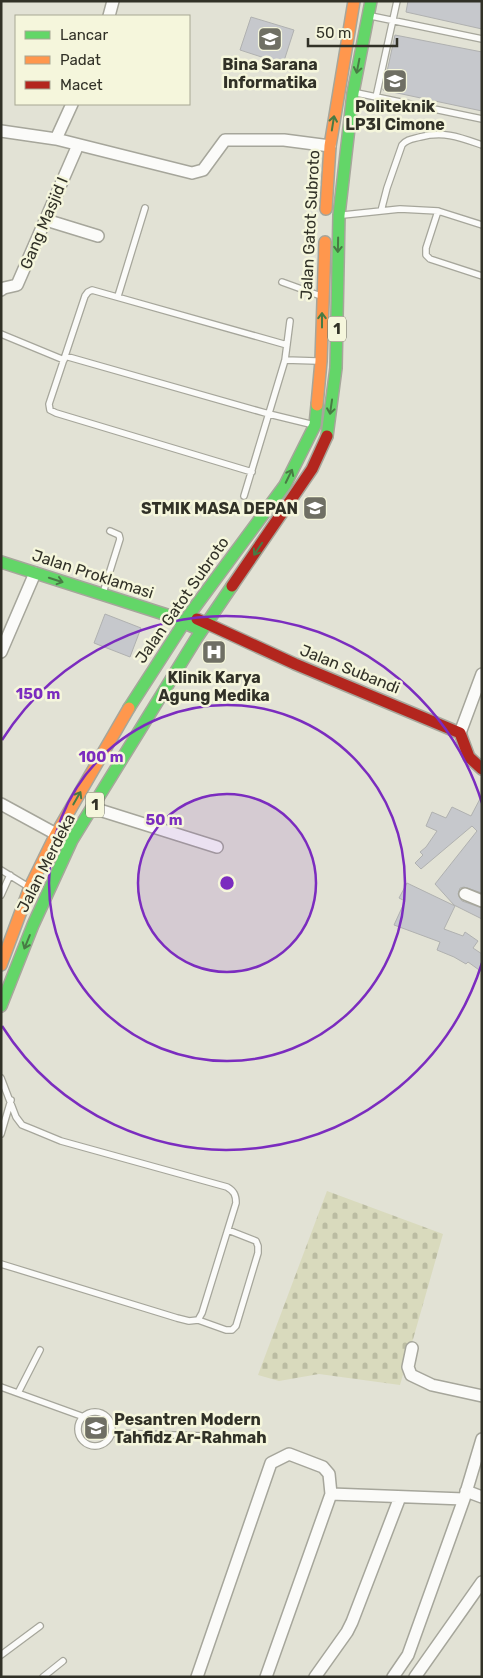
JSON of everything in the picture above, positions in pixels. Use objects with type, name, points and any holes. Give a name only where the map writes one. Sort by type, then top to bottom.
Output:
[{"type":"main road","name":"Jalan Gatot Subroto","points":[[1,965],[30,887],[56,834],[128,710],[187,619],[285,484],[315,425],[322,361],[322,296],[330,146],[354,1]]},
{"type":"main road","name":"Jalan Gatot Subroto","points":[[148,716],[205,627],[312,469],[327,435],[336,368],[339,216],[353,93],[371,1]]},
{"type":"main road","name":"Jalan Proklamasi","points":[[1,562],[167,615],[187,619]]},
{"type":"main road","name":"Jalan Subandi","points":[[187,619],[383,699],[460,733]]},
{"type":"main road","name":"Jalan Merdeka","points":[[1,1006],[33,925],[72,840],[148,716]]},
{"type":"main road","points":[[460,733],[469,757],[482,769]]},
{"type":"street","points":[[109,15],[114,1]]},
{"type":"street","points":[[56,139],[72,105]]},
{"type":"street","points":[[1,132],[56,139],[192,173],[202,170],[225,140],[284,140],[330,146]]},
{"type":"street","name":"Gang Masjid I","points":[[1,290],[17,285],[78,145]]},
{"type":"street","points":[[46,220],[98,236]]},
{"type":"street","points":[[1,652],[35,573]]},
{"type":"street","points":[[460,733],[482,674]]},
{"type":"street","points":[[1,804],[56,834]]},
{"type":"street","points":[[93,808],[217,847]]},
{"type":"street","points":[[464,894],[482,901]]},
{"type":"street","points":[[412,1348],[408,1367],[410,1375],[432,1385],[482,1396]]},
{"type":"street","points":[[393,1677],[408,1655],[465,1495],[482,1439]]},
{"type":"street","points":[[197,1677],[271,1463],[289,1454],[322,1467],[329,1474],[331,1494],[266,1677]]},
{"type":"street","points":[[331,1494],[400,1497],[465,1495],[482,1497]]},
{"type":"street","points":[[316,1677],[352,1622],[400,1497]]},
{"type":"street","points":[[415,1677],[481,1586]]},
{"type":"lane","points":[[376,97],[397,1]]},
{"type":"lane","points":[[368,16],[482,39]]},
{"type":"lane","points":[[353,93],[482,119]]},
{"type":"lane","points":[[381,211],[402,145],[406,140],[445,134],[482,145]]},
{"type":"lane","points":[[118,296],[145,208]]},
{"type":"lane","points":[[339,216],[400,208],[438,211],[482,225]]},
{"type":"lane","points":[[438,211],[426,248],[426,255],[430,259],[482,276]]},
{"type":"lane","points":[[282,282],[322,296]]},
{"type":"lane","points":[[252,472],[50,410],[49,404],[85,296],[88,292],[97,290],[287,345]]},
{"type":"lane","points":[[244,496],[285,360],[290,321]]},
{"type":"lane","points":[[1,334],[64,358],[315,425]]},
{"type":"lane","points":[[285,360],[322,361]]},
{"type":"lane","points":[[103,595],[120,539],[119,535],[110,531]]},
{"type":"lane","points":[[1,870],[46,897]]},
{"type":"lane","points":[[1,895],[10,875]]},
{"type":"lane","points":[[1,1078],[16,1117],[22,1124],[32,1129],[61,1140],[227,1187],[233,1191],[236,1196],[236,1203],[202,1314],[198,1320]]},
{"type":"lane","points":[[1,1134],[11,1100]]},
{"type":"lane","points":[[1,1264],[177,1318],[189,1321],[198,1320],[226,1330],[232,1330],[236,1326],[258,1253],[258,1246],[256,1241],[228,1230]]},
{"type":"lane","points":[[18,1393],[40,1350]]},
{"type":"lane","points":[[1,1387],[84,1416]]},
{"type":"lane","points":[[93,1412],[104,1414],[111,1422],[112,1433],[107,1442],[97,1447],[87,1445],[80,1437],[78,1426],[84,1416],[93,1412]]},
{"type":"lane","points":[[112,1433],[236,1437]]},
{"type":"lane","points":[[1,1655],[40,1626]]},
{"type":"lane","points":[[43,1677],[63,1661]]},
{"type":"green space","points":[[327,1191],[443,1234],[400,1385],[319,1374],[279,1381],[258,1375]]},
{"type":"building","points":[[408,1],[482,1],[482,29],[406,12]]},
{"type":"building","points":[[251,17],[294,30],[283,64],[240,50]]},
{"type":"building","points":[[395,35],[482,52],[482,111],[383,90]]},
{"type":"building","points":[[105,614],[141,628],[130,657],[94,643]]},
{"type":"building","points":[[482,795],[482,893],[464,887],[460,888],[458,894],[462,901],[482,908],[482,919],[454,905],[435,884],[477,831],[472,826],[421,869],[415,863],[423,855],[420,852],[426,847],[437,831],[426,826],[432,812],[446,818],[452,807],[471,816]]},
{"type":"building","points":[[407,883],[455,906],[444,929],[463,936],[465,932],[478,941],[473,948],[482,954],[482,972],[468,962],[466,964],[437,950],[440,942],[394,925],[405,901],[399,898]]},
{"type":"traffic: fast","points":[[327,436],[336,368],[339,215],[353,93],[371,1]]},
{"type":"traffic: fast","points":[[129,708],[189,615],[285,485],[315,425],[317,405]]},
{"type":"traffic: fast","points":[[1,562],[167,615],[196,628]]},
{"type":"traffic: fast","points":[[1,1006],[33,925],[72,840],[196,639],[232,586]]},
{"type":"traffic: slow","points":[[326,209],[330,146],[354,1]]},
{"type":"traffic: slow","points":[[317,405],[321,361],[325,242]]},
{"type":"traffic: slow","points":[[1,965],[30,887],[56,834],[129,708]]},
{"type":"traffic: jam","points":[[232,586],[312,469],[327,436]]},
{"type":"traffic: jam","points":[[197,619],[295,664],[460,733],[469,757],[482,769]]},
{"type":"place","name":"Bina Sarana Informatika","points":[[270,39]]},
{"type":"place","name":"Politeknik LP3I Cimone","points":[[395,81]]},
{"type":"place","name":"STMIK MASA DEPAN","points":[[315,508]]},
{"type":"place","name":"Klinik Karya Agung Medika","points":[[214,652]]},
{"type":"place","name":"Pesantren Modern Tahfidz Ar-Rahmah","points":[[96,1428]]}]
